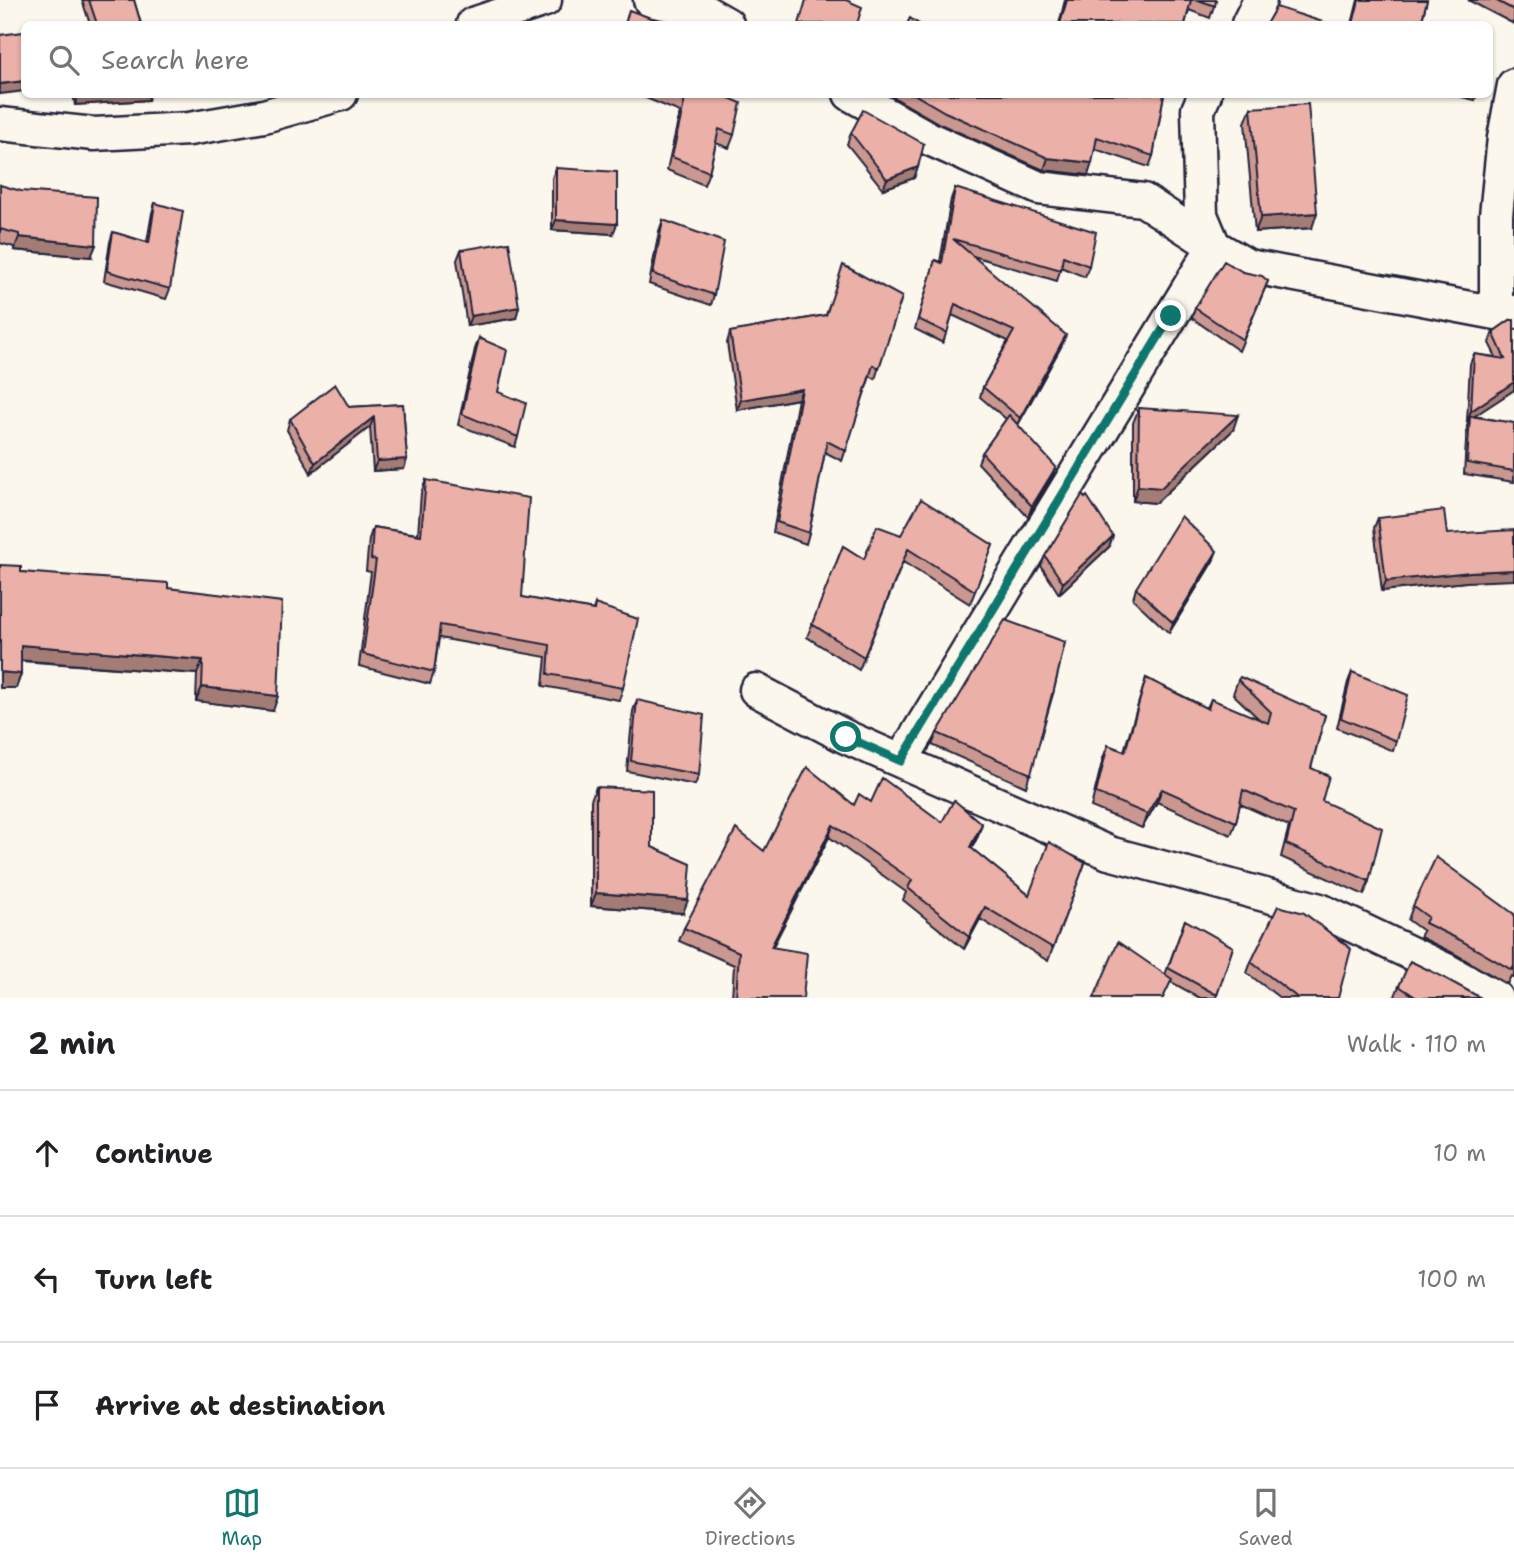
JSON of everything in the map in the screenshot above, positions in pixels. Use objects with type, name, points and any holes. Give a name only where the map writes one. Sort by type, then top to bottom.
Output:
[{"type":"street","points":[[482,21],[545,0]]},
{"type":"street","points":[[650,0],[704,11],[722,21]]},
{"type":"street","points":[[1250,21],[1261,0]]},
{"type":"street","points":[[857,98],[932,140],[1040,188],[1143,200],[1248,266],[1505,313],[1496,215],[1504,138],[1514,85]]},
{"type":"street","points":[[0,124],[93,134],[189,129],[264,116],[327,98]]},
{"type":"street","points":[[1203,98],[1198,110],[1201,215],[1214,246]]},
{"type":"street","points":[[901,761],[1214,246]]},
{"type":"street","points":[[756,690],[846,737],[1109,853],[1320,910],[1446,970],[1496,998]]},
{"type":"building","points":[[89,0],[134,0],[140,21],[96,21]]},
{"type":"building","points":[[806,0],[846,0],[862,7],[858,21],[800,21]]},
{"type":"building","points":[[1067,0],[1191,0],[1186,21],[1061,21]]},
{"type":"building","points":[[1198,0],[1216,0],[1215,6]]},
{"type":"building","points":[[1359,0],[1427,0],[1422,21],[1354,21]]},
{"type":"building","points":[[1495,0],[1514,0],[1514,10]]},
{"type":"building","points":[[1276,7],[1320,21],[1268,21]]},
{"type":"building","points":[[629,10],[659,21],[626,21]]},
{"type":"building","points":[[21,32],[21,81],[0,84],[0,35]]},
{"type":"building","points":[[683,98],[730,98],[741,103],[734,135],[719,129],[709,172],[672,157],[685,99]]},
{"type":"building","points":[[921,98],[1163,98],[1153,156],[1097,137],[1092,163],[1048,158],[945,112]]},
{"type":"building","points":[[1308,104],[1317,213],[1261,217],[1251,108]]},
{"type":"building","points":[[863,110],[924,144],[918,167],[887,179],[851,133]]},
{"type":"building","points":[[556,168],[617,172],[617,224],[556,220]]},
{"type":"building","points":[[0,185],[21,191],[97,197],[96,245],[19,237],[19,234],[0,229]]},
{"type":"building","points":[[955,188],[1096,232],[1089,266],[1063,256],[1061,270],[953,239],[1066,335],[1020,418],[983,387],[1014,331],[955,304],[947,333],[918,319],[935,260],[942,263]]},
{"type":"building","points":[[155,203],[183,211],[170,289],[107,271],[113,232],[149,243]]},
{"type":"building","points":[[663,220],[724,242],[714,295],[653,274]]},
{"type":"building","points":[[509,242],[519,307],[471,316],[461,250]]},
{"type":"building","points":[[1224,261],[1243,272],[1262,276],[1268,281],[1243,340],[1195,308]]},
{"type":"building","points":[[843,265],[902,297],[879,368],[873,365],[846,451],[827,441],[809,533],[777,522],[802,389],[741,400],[730,332],[826,315]]},
{"type":"building","points":[[1514,320],[1514,382],[1471,411],[1474,354],[1505,359],[1493,332]]},
{"type":"building","points":[[479,338],[507,350],[498,392],[526,403],[518,437],[462,414]]},
{"type":"building","points":[[335,384],[349,407],[403,404],[407,459],[377,461],[374,417],[315,463],[290,419]]},
{"type":"building","points":[[1139,408],[1238,415],[1161,488],[1138,486]]},
{"type":"building","points":[[1009,415],[1056,467],[1032,506],[982,453]]},
{"type":"building","points":[[1470,416],[1514,423],[1514,471],[1467,463]]},
{"type":"building","points":[[426,480],[529,498],[522,597],[594,610],[595,604],[638,619],[623,688],[548,674],[550,645],[440,625],[434,672],[363,654],[376,560],[371,559],[373,527],[421,535]]},
{"type":"building","points":[[1082,495],[1085,498],[1087,496],[1113,536],[1063,583],[1045,556]]},
{"type":"building","points":[[921,499],[993,545],[975,591],[908,549],[864,657],[812,624],[843,546],[864,559],[877,526],[901,535]]},
{"type":"building","points":[[1444,510],[1447,534],[1514,530],[1514,570],[1386,581],[1378,518]]},
{"type":"building","points":[[1181,516],[1217,551],[1173,623],[1136,588]]},
{"type":"building","points":[[0,565],[21,566],[21,572],[168,583],[168,588],[282,602],[278,696],[202,687],[203,660],[21,645],[21,674],[0,672]]},
{"type":"building","points":[[1005,620],[1065,642],[1031,774],[937,733]]},
{"type":"building","points":[[1352,672],[1408,695],[1396,741],[1341,718]]},
{"type":"building","points":[[1240,677],[1325,715],[1311,768],[1329,776],[1322,801],[1382,828],[1369,881],[1286,844],[1294,812],[1243,790],[1236,822],[1162,789],[1147,814],[1096,793],[1108,745],[1125,752],[1146,678],[1208,709],[1211,699],[1268,723],[1271,712],[1238,680]]},
{"type":"building","points":[[637,700],[704,715],[699,775],[631,761]]},
{"type":"building","points":[[807,767],[854,805],[859,794],[871,802],[882,778],[942,822],[954,800],[982,824],[970,847],[1029,895],[1049,842],[1085,863],[1053,948],[985,907],[969,937],[908,888],[912,880],[833,825],[771,947],[807,953],[803,998],[736,998],[739,952],[684,928],[736,829],[764,851]]},
{"type":"building","points":[[596,787],[652,790],[652,847],[691,864],[688,900],[596,893]]},
{"type":"building","points":[[1436,857],[1514,914],[1512,970],[1425,923],[1428,917],[1413,906]]},
{"type":"building","points":[[1278,906],[1304,913],[1351,949],[1338,998],[1298,998],[1251,962]]},
{"type":"building","points":[[1185,920],[1233,947],[1217,995],[1168,968]]},
{"type":"building","points":[[1118,942],[1172,979],[1163,998],[1094,998]]},
{"type":"building","points":[[1410,961],[1481,998],[1417,998],[1399,986]]},
{"type":"route","points":[[846,737],[901,761],[1171,316]]}]
